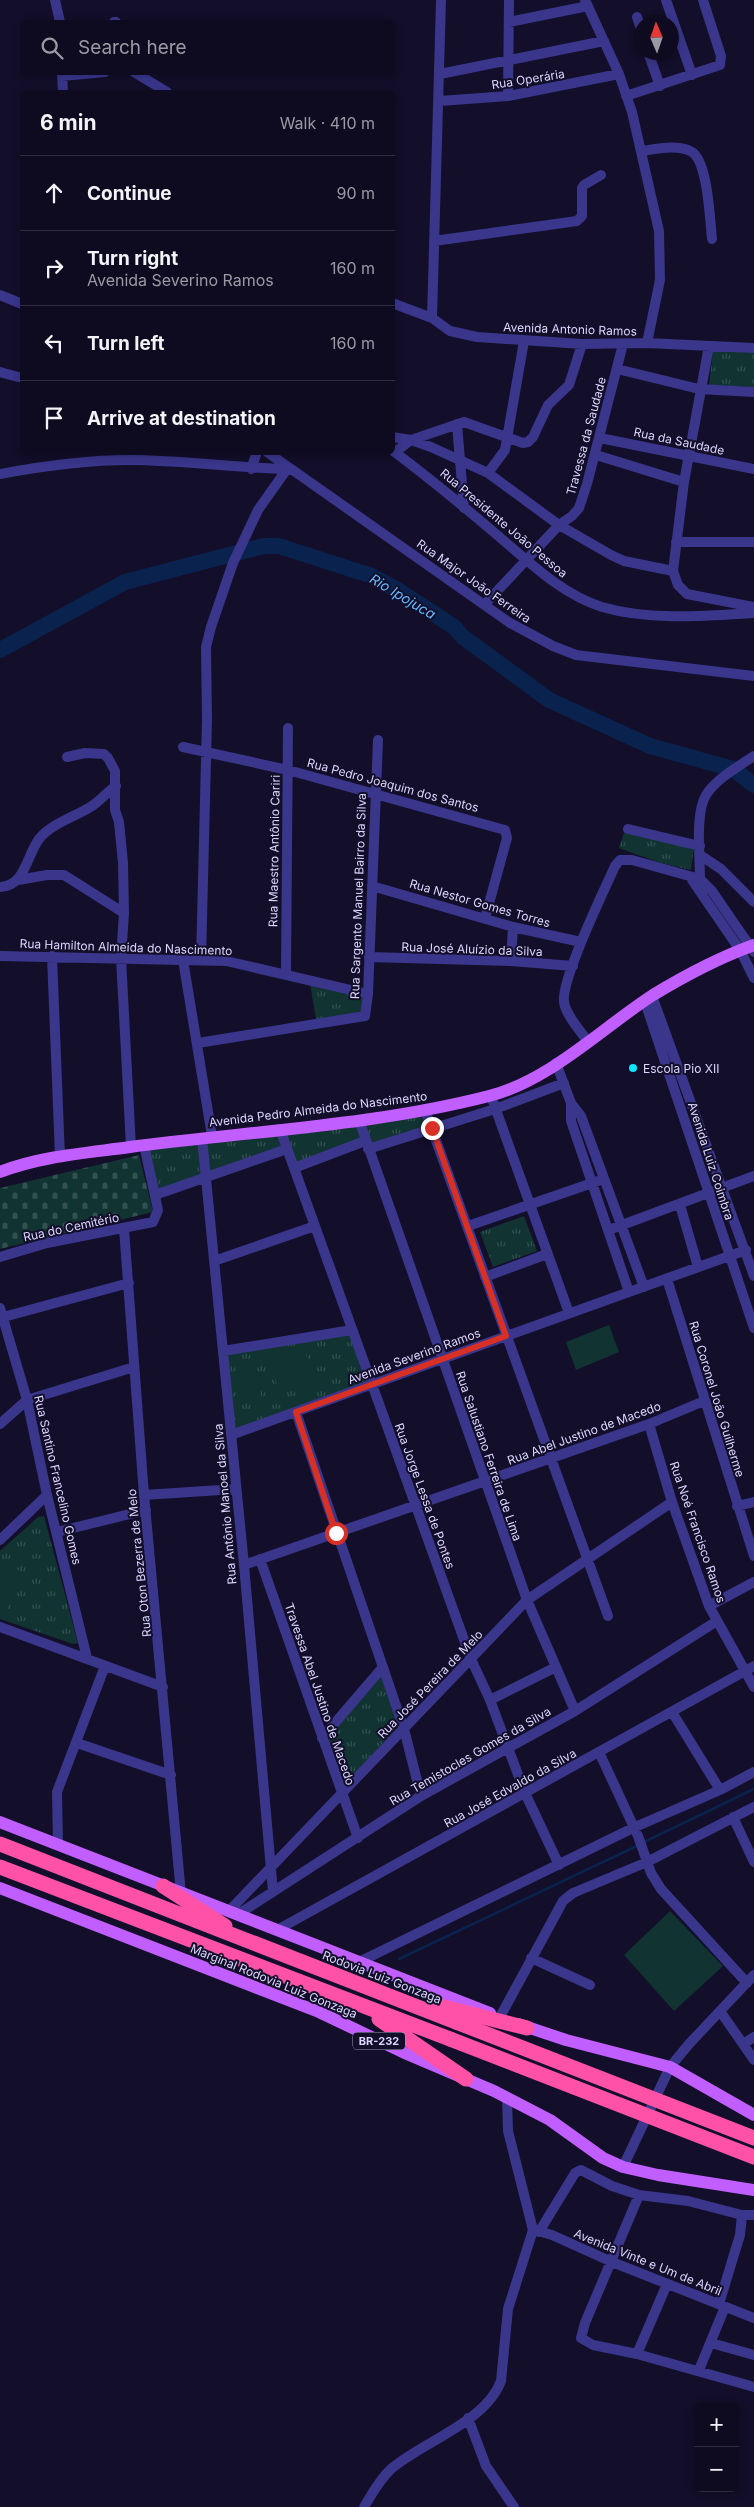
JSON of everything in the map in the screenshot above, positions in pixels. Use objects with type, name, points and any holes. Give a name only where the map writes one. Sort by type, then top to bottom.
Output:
[{"type":"highway","name":"Rodovia Luiz Gonzaga","points":[[0,1844],[260,1947],[754,2138]]},
{"type":"highway","name":"BR-232","points":[[0,1867],[754,2157]]},
{"type":"highway","points":[[163,1886],[260,1947]]},
{"type":"highway","points":[[344,1979],[376,1985],[422,2001],[527,2028]]},
{"type":"highway","points":[[318,1988],[330,1997],[384,2022],[466,2079]]},
{"type":"main road","name":"Avenida Pedro Almeida do Nascimento","points":[[1,1169],[60,1157],[207,1137],[359,1120],[425,1110],[491,1096],[518,1086],[556,1063],[649,999],[706,965],[750,948]]},
{"type":"main road","points":[[0,1822],[527,2028],[670,2067],[754,2116]]},
{"type":"main road","name":"Marginal Rodovia Luiz Gonzaga","points":[[0,1888],[319,2012],[507,2098],[550,2120],[603,2158],[623,2166],[658,2175],[754,2190]]},
{"type":"street","points":[[55,0],[60,20]]},
{"type":"street","points":[[432,318],[440,100],[441,0]]},
{"type":"street","points":[[508,96],[509,0]]},
{"type":"street","points":[[666,0],[692,75]]},
{"type":"street","points":[[626,96],[716,68],[720,65],[721,56],[703,0]]},
{"type":"street","points":[[509,22],[587,3],[619,74],[642,151],[659,231],[660,280],[647,343]]},
{"type":"street","points":[[440,74],[604,41]]},
{"type":"street","points":[[651,60],[660,86]]},
{"type":"street","name":"Rua Operária","points":[[440,100],[508,96],[619,74]]},
{"type":"street","points":[[62,75],[63,90]]},
{"type":"street","points":[[139,75],[164,90]]},
{"type":"street","points":[[642,151],[682,149],[690,151],[697,157],[708,197],[712,239]]},
{"type":"street","points":[[434,241],[577,221],[582,216],[582,188],[601,175]]},
{"type":"street","points":[[0,294],[20,303]]},
{"type":"street","name":"Avenida Antonio Ramos","points":[[395,304],[432,318],[450,331],[462,334],[524,341],[582,344],[647,343],[754,348]]},
{"type":"street","points":[[488,473],[504,454],[524,341]]},
{"type":"street","points":[[395,450],[411,440],[457,424],[471,423],[522,443],[531,440],[548,406],[569,385],[582,344]]},
{"type":"street","name":"Travessa da Saudade","points":[[485,604],[527,561],[558,525],[572,516],[579,508],[596,455],[623,344]]},
{"type":"street","points":[[709,346],[699,389],[688,455],[673,570],[678,585],[687,594],[738,602],[754,607]]},
{"type":"street","points":[[617,369],[699,389],[754,392]]},
{"type":"street","points":[[0,372],[20,377]]},
{"type":"street","points":[[457,424],[464,508]]},
{"type":"street","name":"Rua Presidente João Pessoa","points":[[395,437],[411,440],[488,473],[558,525],[624,561],[673,570]]},
{"type":"street","name":"Rua da Saudade","points":[[600,438],[754,469]]},
{"type":"street","name":"Rua Presidente João Pessoa","points":[[395,452],[559,586],[602,607],[653,615],[701,616],[754,613]]},
{"type":"street","points":[[252,468],[256,455]]},
{"type":"street","name":"Rua Major João Ferreira","points":[[271,455],[287,469],[322,491],[510,623],[530,635],[576,655],[754,676]]},
{"type":"street","points":[[596,455],[684,482]]},
{"type":"street","points":[[0,474],[62,463],[132,460],[287,469]]},
{"type":"street","points":[[201,960],[207,720],[206,647],[233,563],[258,510],[287,469]]},
{"type":"street","points":[[676,542],[754,542]]},
{"type":"street","name":"Rua Maestro Antônio Cariri","points":[[286,973],[288,728]]},
{"type":"street","name":"Rua Sargento Manuel Bairro da Silva","points":[[198,1043],[365,1016],[370,957],[374,794],[378,740]]},
{"type":"street","name":"Rua Pedro Joaquim dos Santos","points":[[183,747],[288,770],[505,830],[507,838],[484,918]]},
{"type":"street","points":[[67,757],[85,753],[104,754],[115,771],[115,810],[122,845],[124,913],[121,958],[130,1148]]},
{"type":"street","points":[[698,882],[701,808],[705,796],[713,786],[754,756]]},
{"type":"street","points":[[0,887],[9,887],[18,880],[29,856],[48,830],[90,807],[116,786]]},
{"type":"street","points":[[628,828],[700,851],[754,902]]},
{"type":"street","points":[[588,1042],[564,1005],[564,993],[582,942],[615,866],[620,860],[632,860],[688,876],[698,882],[750,948],[754,978]]},
{"type":"street","points":[[18,880],[47,875],[64,875],[124,913]]},
{"type":"street","name":"Rua Nestor Gomes Torres","points":[[372,886],[513,927],[582,942]]},
{"type":"street","points":[[511,961],[513,927]]},
{"type":"street","name":"Rua Hamilton Almeida do Nascimento","points":[[0,956],[226,961],[286,973],[368,994]]},
{"type":"street","points":[[52,956],[60,1157]]},
{"type":"street","name":"Rua José Aluízio da Silva","points":[[370,957],[511,961],[573,966]]},
{"type":"street","name":"Rua Antônio Manoel da Silva","points":[[183,960],[198,1043],[207,1137],[206,1178],[224,1351],[273,1892]]},
{"type":"street","name":"Avenida Luiz Coimbra","points":[[649,999],[682,1074],[754,1276]]},
{"type":"street","name":"Avenida Luiz Coimbra","points":[[649,999],[671,1079],[754,1328]]},
{"type":"street","points":[[556,1063],[570,1103],[571,1121],[629,1292]]},
{"type":"street","points":[[671,1079],[682,1074]]},
{"type":"street","points":[[294,1168],[367,1145],[495,1109],[564,1083]]},
{"type":"street","points":[[491,1096],[569,1313]]},
{"type":"street","points":[[570,1103],[581,1116],[644,1287]]},
{"type":"street","points":[[425,1110],[608,1616]]},
{"type":"street","name":"Rua Salustiano Ferreira de Lima","points":[[359,1120],[527,1600],[554,1668],[575,1711]]},
{"type":"street","name":"Rua Jorge Lessa de Pontes","points":[[280,1129],[471,1659],[490,1700],[525,1794],[559,1865]]},
{"type":"street","points":[[144,1146],[155,1195],[287,1149]]},
{"type":"street","points":[[608,1230],[680,1205],[754,1176]]},
{"type":"street","points":[[468,1226],[604,1179]]},
{"type":"street","name":"Rua do Cemitério","points":[[0,1257],[47,1243],[148,1224],[156,1219],[158,1215],[155,1195]]},
{"type":"street","points":[[680,1205],[698,1267]]},
{"type":"street","points":[[214,1260],[315,1226]]},
{"type":"street","name":"Rua Oton Bezerra de Melo","points":[[124,1229],[144,1495],[181,1894]]},
{"type":"street","name":"Avenida Severino Ramos","points":[[231,1435],[746,1250]]},
{"type":"street","points":[[485,1277],[547,1254]]},
{"type":"street","name":"Rua Coronel João Guilherme","points":[[667,1278],[754,1556]]},
{"type":"street","points":[[1,1314],[129,1283]]},
{"type":"street","name":"Rua Santino Francelino Gomes","points":[[1,1314],[27,1400],[47,1495],[58,1532],[86,1658]]},
{"type":"street","points":[[224,1351],[352,1330]]},
{"type":"street","points":[[0,1424],[27,1400],[134,1367]]},
{"type":"street","name":"Rua Abel Justino de Macedo","points":[[244,1565],[650,1424],[704,1401]]},
{"type":"street","points":[[296,1412],[336,1533],[384,1668],[404,1730],[422,1796]]},
{"type":"street","name":"Rua Noé Francisco Ramos","points":[[650,1424],[672,1502],[709,1606],[717,1621],[750,1668],[754,1687]]},
{"type":"street","points":[[144,1495],[236,1490]]},
{"type":"street","points":[[0,1540],[47,1495]]},
{"type":"street","name":"Rua José Pereira de Melo","points":[[233,1913],[271,1868],[527,1600],[672,1502]]},
{"type":"street","points":[[737,1506],[754,1502]]},
{"type":"street","points":[[58,1532],[146,1510]]},
{"type":"street","name":"Travessa Abel Justino de Macedo","points":[[260,1559],[358,1838]]},
{"type":"street","points":[[709,1606],[754,1582]]},
{"type":"street","name":"Rua Temistocles Gomes da Silva","points":[[233,1913],[273,1892],[422,1796],[575,1711],[717,1621]]},
{"type":"street","points":[[0,1627],[163,1687]]},
{"type":"street","points":[[58,1845],[57,1792],[77,1743],[104,1666]]},
{"type":"street","points":[[322,1738],[384,1668]]},
{"type":"street","points":[[490,1700],[554,1668]]},
{"type":"street","name":"Rua José Edvaldo da Silva","points":[[277,1930],[750,1668]]},
{"type":"street","points":[[672,1712],[720,1790]]},
{"type":"street","points":[[77,1743],[171,1775]]},
{"type":"street","points":[[599,1752],[635,1832],[650,1873],[661,1889],[750,1979],[670,2067],[623,2166]]},
{"type":"street","points":[[359,1962],[559,1865],[635,1832],[754,1772]]},
{"type":"street","points":[[500,2017],[563,1901],[573,1892],[754,1807]]},
{"type":"street","points":[[733,1817],[754,1862]]},
{"type":"street","points":[[531,1958],[590,1985]]},
{"type":"street","points":[[720,2011],[754,2060]]},
{"type":"street","points":[[743,2044],[754,2037]]},
{"type":"street","points":[[507,2098],[508,2132],[536,2231]]},
{"type":"street","points":[[364,2507],[383,2477],[392,2468],[468,2418],[488,2403],[497,2391],[501,2381],[508,2309],[536,2231],[575,2173],[581,2170],[612,2186],[639,2195],[688,2201],[738,2214],[754,2215]]},
{"type":"street","points":[[639,2195],[585,2323],[581,2338],[593,2345],[699,2370],[754,2387]]},
{"type":"street","points":[[699,2370],[711,2343],[740,2235],[738,2214]]},
{"type":"street","name":"Avenida Vinte e Um de Abril","points":[[536,2231],[552,2235],[612,2262],[754,2318]]},
{"type":"street","points":[[637,2354],[666,2284]]},
{"type":"street","points":[[711,2343],[754,2355]]},
{"type":"street","points":[[468,2418],[486,2466],[514,2507]]},
{"type":"green space","points":[[713,350],[754,353],[754,387],[709,385]]},
{"type":"green space","points":[[624,833],[694,847],[691,870],[661,863],[619,848]]},
{"type":"green space","points":[[310,983],[370,999],[369,1015],[317,1025]]},
{"type":"green space","points":[[426,1106],[434,1128],[370,1151],[367,1142],[293,1165],[288,1150],[155,1195],[144,1145]]},
{"type":"green space","points":[[139,1155],[153,1212],[0,1249],[0,1188]]},
{"type":"green space","points":[[524,1216],[537,1251],[493,1267],[480,1232]]},
{"type":"green space","points":[[609,1325],[619,1352],[576,1370],[566,1342]]},
{"type":"green space","points":[[352,1330],[371,1385],[231,1435],[223,1351]]},
{"type":"green space","points":[[305,1345],[311,1385],[278,1392],[271,1352]]},
{"type":"green space","points":[[256,1367],[261,1396],[243,1401],[237,1372]]},
{"type":"green space","points":[[44,1516],[78,1643],[73,1644],[0,1619],[0,1551],[38,1517]]},
{"type":"green space","points":[[0,1563],[20,1571],[5,1614],[0,1613]]},
{"type":"green space","points":[[381,1677],[399,1726],[345,1783],[328,1737]]},
{"type":"green space","points":[[670,1911],[723,1966],[674,2011],[624,1955]]},
{"type":"waterway","name":"Rio Ipojuca","points":[[0,650],[125,582],[264,546],[279,546],[372,576],[396,589],[454,627],[463,637],[549,700],[650,746],[733,769]]},
{"type":"waterway","name":"Rio Ipojuca","points":[[737,772],[754,785]]},
{"type":"waterway","points":[[644,1842],[754,1789]]},
{"type":"waterway","points":[[399,1959],[639,1845]]},
{"type":"place","name":"Escola Pio XII","points":[[633,1068]]},
{"type":"route","points":[[336,1533],[296,1412],[506,1336],[432,1128]]}]
